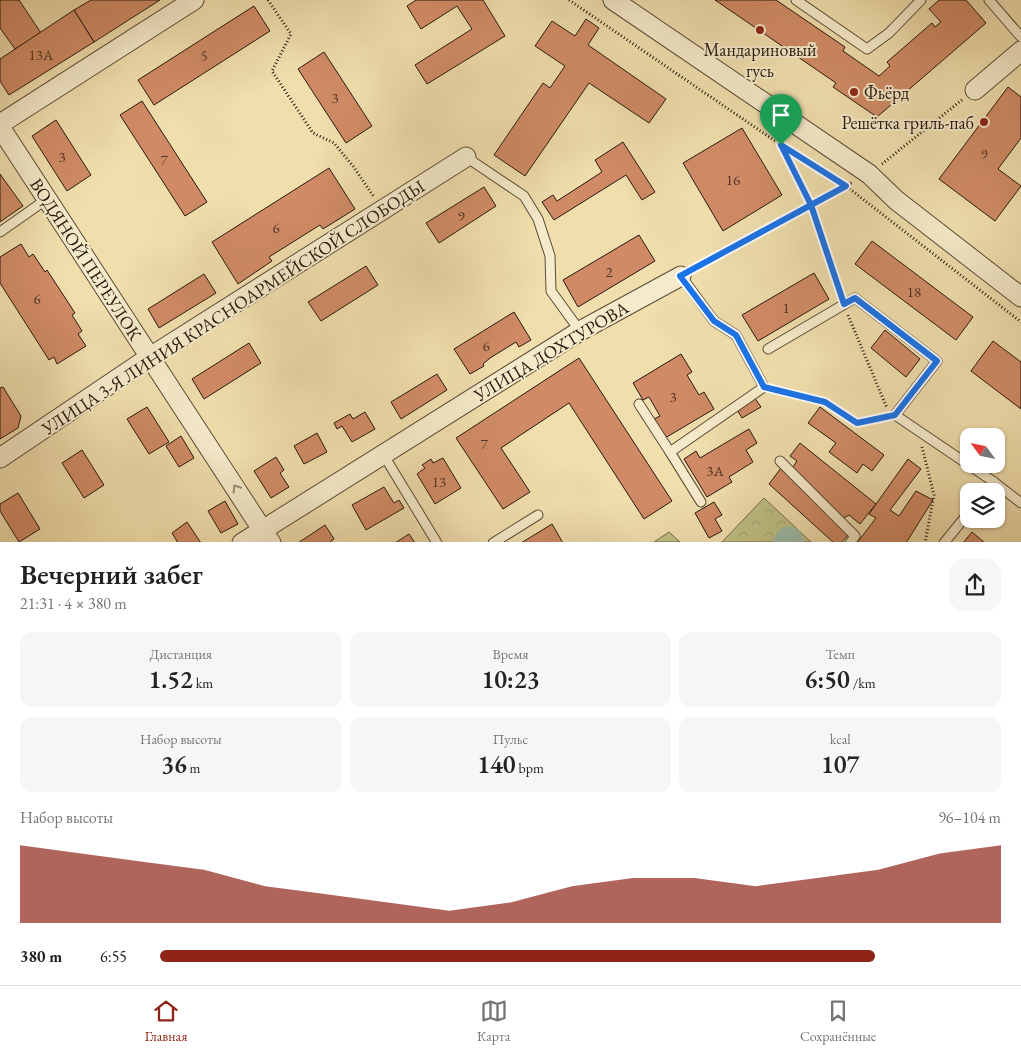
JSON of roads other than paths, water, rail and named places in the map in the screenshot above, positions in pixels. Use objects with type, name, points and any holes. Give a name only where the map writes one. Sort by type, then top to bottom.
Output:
[{"type":"street","points":[[0,126],[194,0]]},
{"type":"street","points":[[614,0],[869,174],[896,200],[1021,297]]},
{"type":"street","points":[[975,90],[1021,51]]},
{"type":"street","name":"ВОДЯНОЙ ПЕРЕУЛОК","points":[[0,126],[267,536]]},
{"type":"street","name":"УЛИЦА 3-Я ЛИНИЯ КРАСНОАРМЕЙСКОЙ СЛОБОДЫ","points":[[0,458],[150,357],[466,157]]},
{"type":"street","name":"УЛИЦА ДОХТУРОВА","points":[[242,542],[267,536],[383,454],[580,331],[680,276]]},
{"type":"lane","points":[[796,0],[867,49],[889,32],[921,0]]},
{"type":"lane","points":[[989,0],[1021,37]]},
{"type":"lane","points":[[466,157],[524,196],[538,219],[550,256],[551,291],[580,331]]},
{"type":"lane","points":[[0,232],[47,199]]},
{"type":"lane","points":[[670,452],[764,387],[736,335],[714,321],[680,276]]},
{"type":"lane","points":[[768,349],[855,298],[937,361],[895,415],[1021,502]]},
{"type":"lane","points":[[639,404],[700,502]]},
{"type":"lane","points":[[383,454],[436,542]]},
{"type":"lane","points":[[780,461],[855,536],[850,542]]},
{"type":"lane","points":[[493,542],[538,515]]},
{"type":"lane","points":[[944,542],[960,523]]},
{"type":"place","name":"Мандариновый гусь","points":[[760,30]]},
{"type":"place","name":"Фьёрд","points":[[854,92]]},
{"type":"place","name":"Решётка гриль-паб","points":[[984,122]]}]
